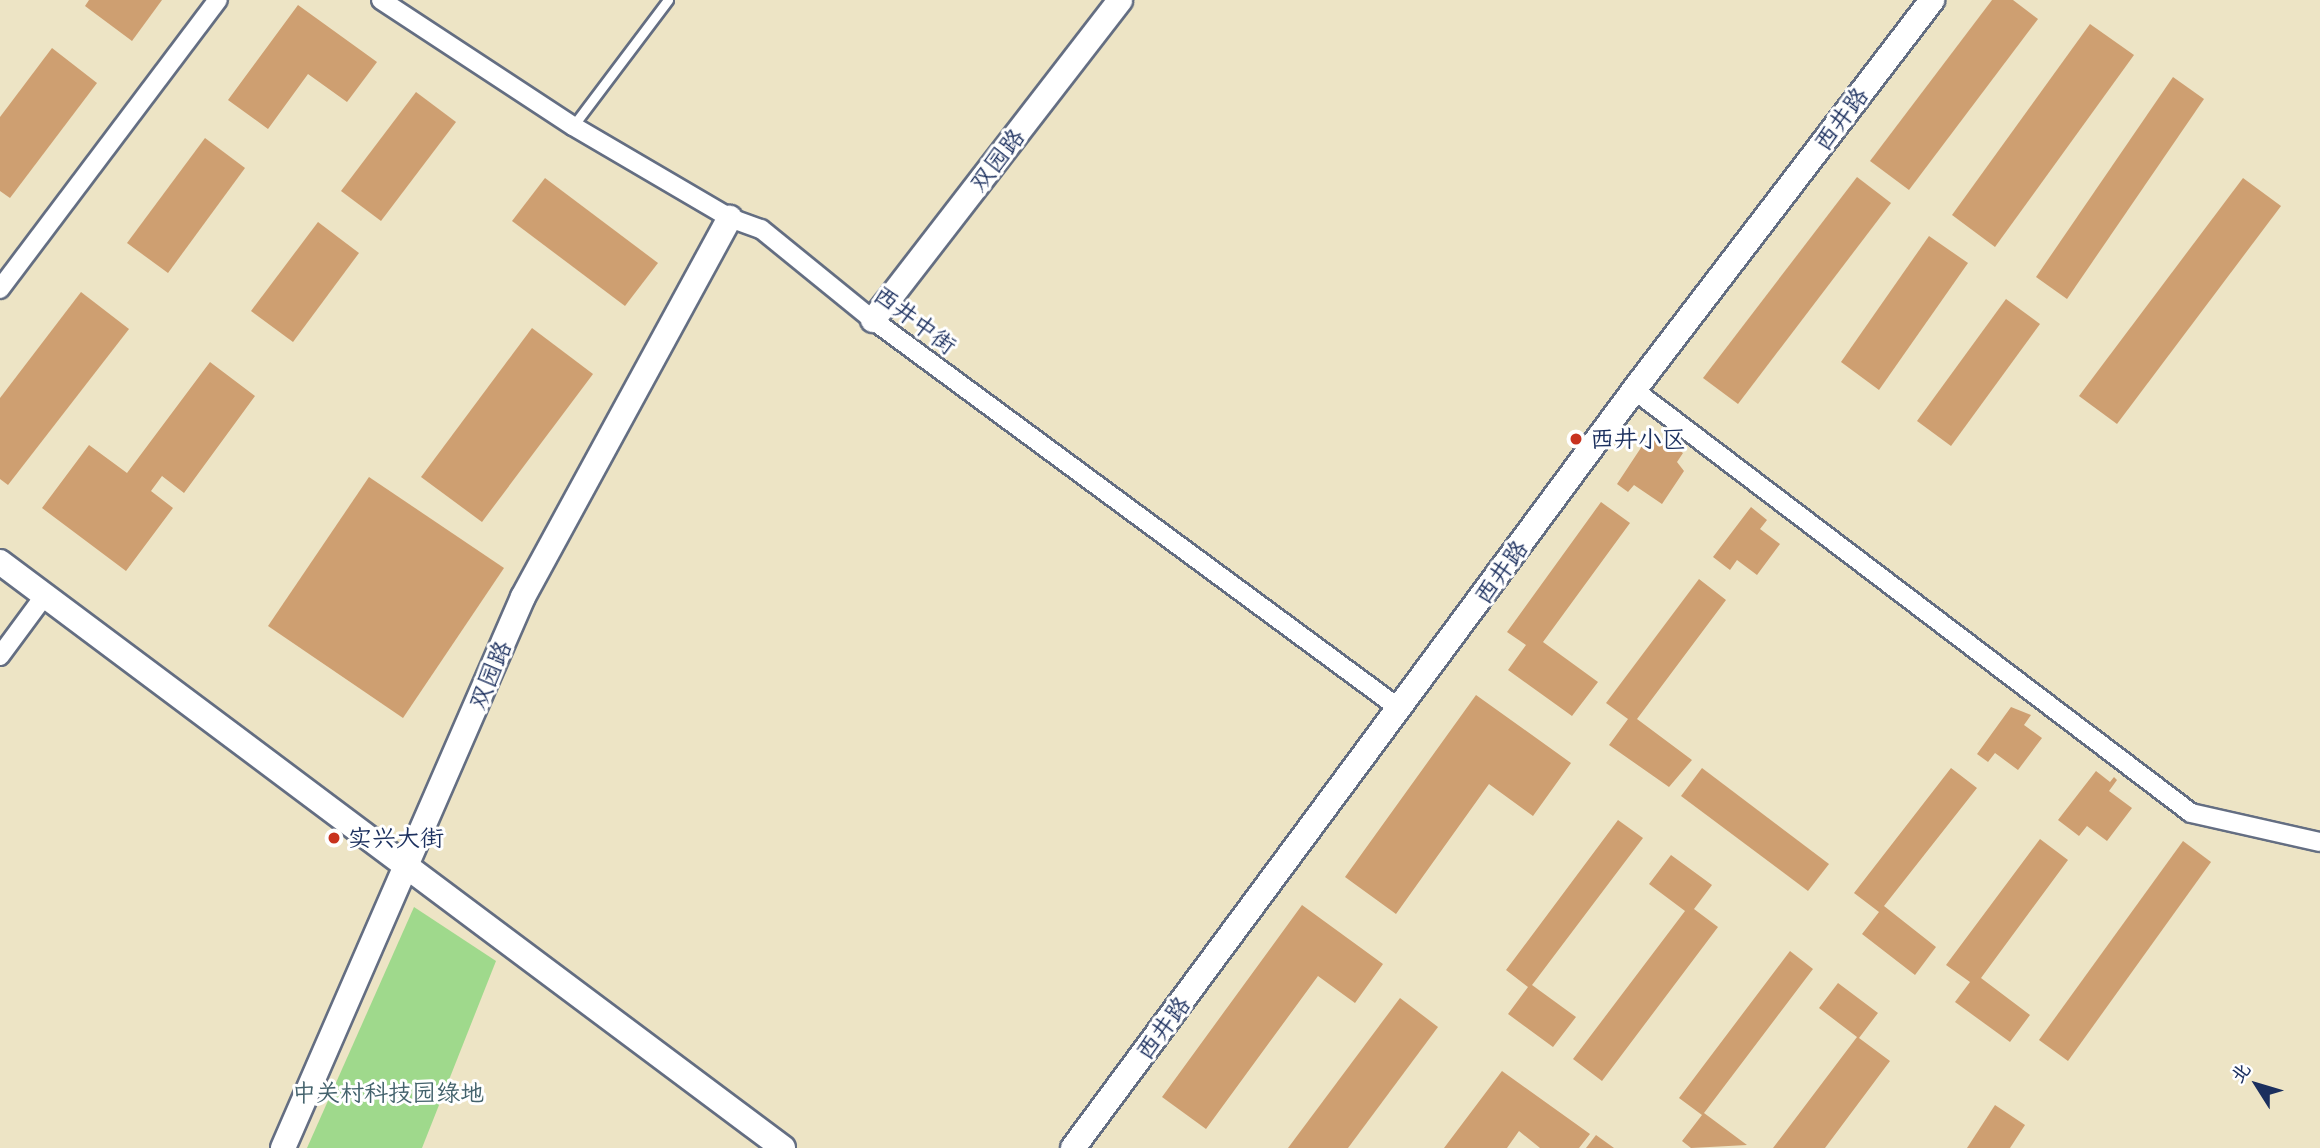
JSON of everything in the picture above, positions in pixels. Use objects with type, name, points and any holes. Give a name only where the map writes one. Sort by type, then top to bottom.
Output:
[{"type":"street","points":[[0,289],[218,0]]},
{"type":"street","name":"西井中街","points":[[381,0],[573,126],[730,218],[761,229],[873,320],[1400,709]]},
{"type":"street","name":"双园路","points":[[873,320],[1120,0]]},
{"type":"street","name":"西井路","points":[[1073,1148],[1634,390],[1933,0]]},
{"type":"street","name":"双园路","points":[[283,1148],[408,867],[523,597],[730,218]]},
{"type":"street","points":[[1634,390],[2192,813],[2320,842]]},
{"type":"street","points":[[0,562],[783,1148]]},
{"type":"street","points":[[0,656],[45,595]]},
{"type":"lane","points":[[573,126],[668,0]]},
{"type":"green space","name":"中关村科技园绿地","points":[[414,907],[496,961],[422,1148],[307,1148]]},
{"type":"building","points":[[89,0],[162,0],[132,41],[85,6]]},
{"type":"building","points":[[1992,0],[2013,0],[2038,19],[1909,190],[1870,161]]},
{"type":"building","points":[[298,5],[377,62],[347,102],[308,74],[268,129],[228,100]]},
{"type":"building","points":[[2090,24],[2134,55],[1995,247],[1952,215]]},
{"type":"building","points":[[52,48],[97,83],[10,198],[0,191],[0,117]]},
{"type":"building","points":[[2173,77],[2204,99],[2067,299],[2036,277]]},
{"type":"building","points":[[416,92],[456,122],[381,221],[341,191]]},
{"type":"building","points":[[205,138],[245,168],[168,273],[127,243]]},
{"type":"building","points":[[1857,177],[1891,203],[1738,404],[1703,378]]},
{"type":"building","points":[[545,178],[658,263],[625,306],[512,221]]},
{"type":"building","points":[[2243,178],[2281,206],[2117,424],[2079,396]]},
{"type":"building","points":[[318,222],[359,253],[293,342],[251,311]]},
{"type":"building","points":[[1929,236],[1968,263],[1879,390],[1841,362]]},
{"type":"building","points":[[81,292],[129,329],[8,485],[0,479],[0,398]]},
{"type":"building","points":[[2006,299],[2040,324],[1951,446],[1917,421]]},
{"type":"building","points":[[532,328],[593,374],[482,522],[421,477]]},
{"type":"building","points":[[210,362],[255,396],[184,493],[162,476],[151,491],[173,508],[126,571],[42,508],[89,445],[127,473]]},
{"type":"building","points":[[1652,431],[1683,453],[1677,462],[1684,471],[1662,504],[1634,485],[1628,492],[1617,484]]},
{"type":"building","points":[[369,477],[504,568],[403,718],[268,626]]},
{"type":"building","points":[[1601,502],[1630,523],[1543,642],[1598,682],[1572,716],[1508,670],[1526,645],[1507,632]]},
{"type":"building","points":[[1751,507],[1767,520],[1760,529],[1780,544],[1757,575],[1737,560],[1730,570],[1713,557]]},
{"type":"building","points":[[1699,579],[1726,600],[1637,719],[1692,760],[1669,787],[1609,745],[1628,719],[1606,703]]},
{"type":"building","points":[[1476,695],[1571,763],[1533,816],[1489,784],[1396,914],[1345,877]]},
{"type":"building","points":[[2011,707],[2031,715],[2024,725],[2042,738],[2018,770],[1995,753],[1988,762],[1977,754]]},
{"type":"building","points":[[1702,768],[1829,864],[1808,891],[1681,796]]},
{"type":"building","points":[[1951,768],[1977,788],[1884,906],[1936,947],[1915,975],[1862,934],[1879,912],[1854,893]]},
{"type":"building","points":[[2096,771],[2110,782],[2114,777],[2117,780],[2109,791],[2132,808],[2107,841],[2087,826],[2079,836],[2058,820]]},
{"type":"building","points":[[1618,820],[1643,838],[1532,985],[1576,1017],[1553,1047],[1508,1014],[1528,987],[1506,970]]},
{"type":"building","points":[[2040,839],[2068,860],[1981,978],[2030,1015],[2010,1042],[1955,1002],[1970,982],[1946,965]]},
{"type":"building","points":[[2183,841],[2211,862],[2068,1061],[2039,1040]]},
{"type":"building","points":[[1671,855],[1712,885],[1694,909],[1718,927],[1602,1081],[1573,1059],[1685,911],[1649,884]]},
{"type":"building","points":[[1302,905],[1383,964],[1355,1003],[1318,976],[1206,1129],[1162,1097]]},
{"type":"building","points":[[1790,951],[1813,969],[1704,1113],[1747,1145],[1691,1148],[1682,1141],[1702,1115],[1679,1098]]},
{"type":"building","points":[[1838,983],[1878,1013],[1859,1038],[1890,1061],[1825,1148],[1773,1148],[1857,1037],[1819,1008]]},
{"type":"building","points":[[1400,998],[1438,1027],[1348,1148],[1288,1148]]},
{"type":"building","points":[[1502,1071],[1590,1134],[1579,1148],[1540,1148],[1519,1131],[1507,1148],[1444,1148]]},
{"type":"building","points":[[1995,1105],[2025,1125],[2010,1148],[1967,1148]]},
{"type":"building","points":[[1596,1135],[1614,1148],[1586,1148]]},
{"type":"place","name":"西井小区","points":[[1576,439]]},
{"type":"place","name":"实兴大街","points":[[334,838]]}]
